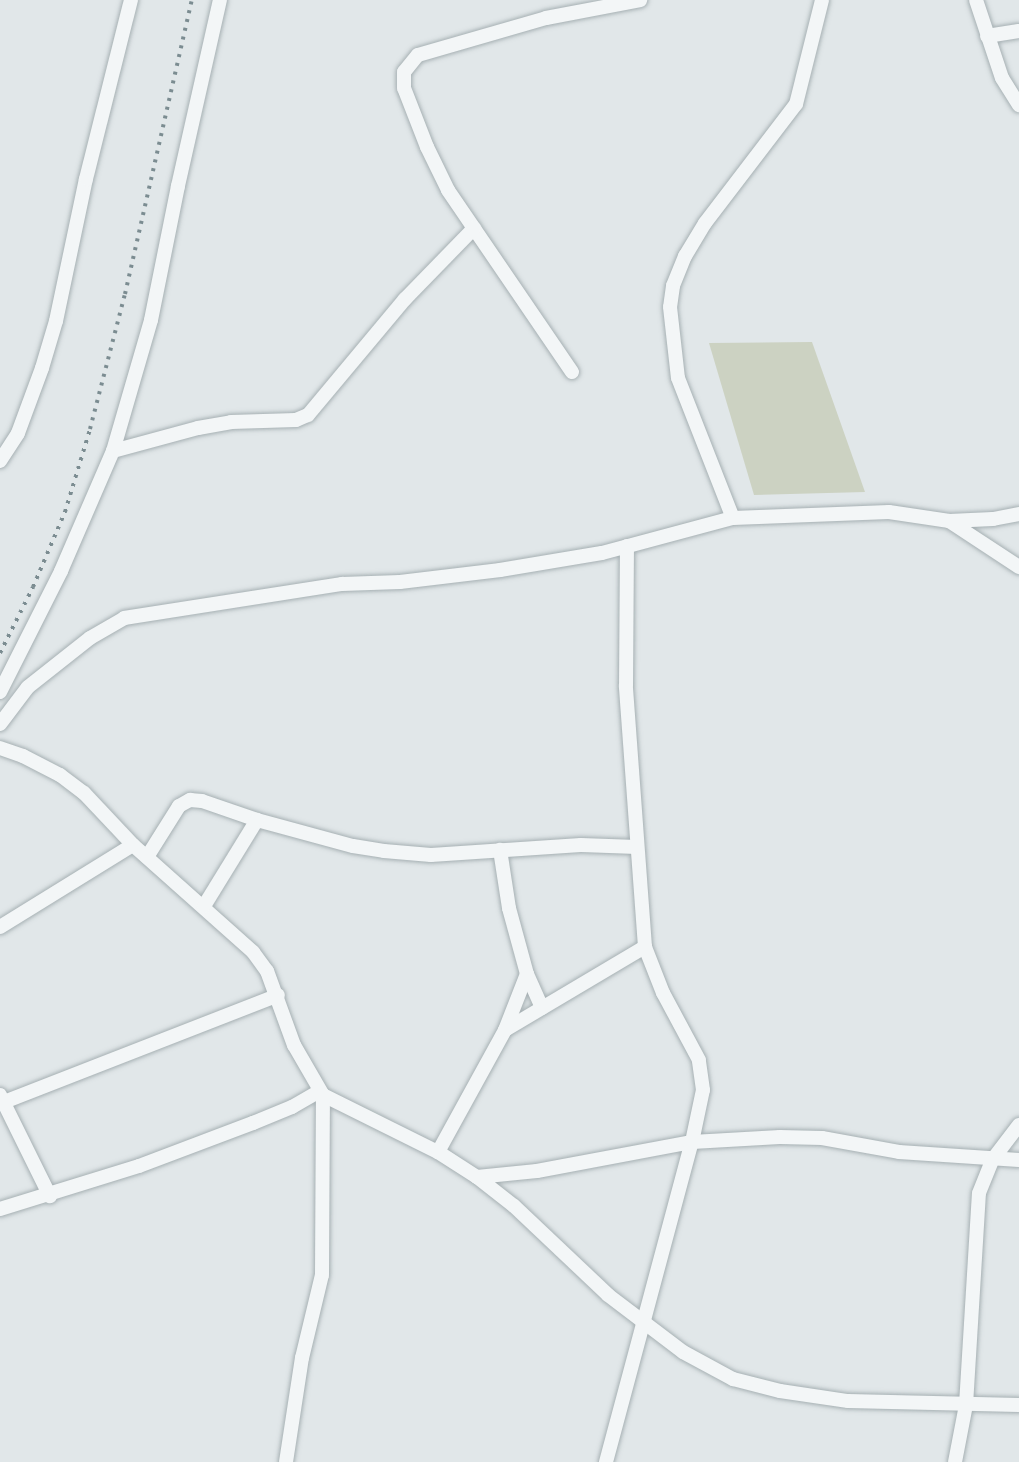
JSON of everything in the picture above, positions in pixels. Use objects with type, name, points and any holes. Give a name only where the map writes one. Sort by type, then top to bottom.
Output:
[{"type":"street","points":[[0,461],[18,433],[42,368],[56,321],[86,179],[131,0]]},
{"type":"street","points":[[0,692],[61,572],[113,451],[151,320],[178,186],[220,0]]},
{"type":"street","points":[[572,372],[448,190],[404,88],[404,72],[418,56],[536,21],[639,0]]},
{"type":"street","points":[[733,518],[678,378],[670,307],[673,286],[685,256],[705,223],[796,104],[822,0]]},
{"type":"street","points":[[976,0],[1002,78],[1019,105]]},
{"type":"street","points":[[987,36],[1019,31]]},
{"type":"street","points":[[113,451],[198,428],[231,422],[296,420],[308,415],[405,299],[474,228]]},
{"type":"street","points":[[0,724],[28,687],[90,638],[124,618],[342,584],[400,582],[500,570],[627,546],[733,518],[889,512],[949,521],[993,519],[1019,514]]},
{"type":"street","points":[[949,521],[1019,567]]},
{"type":"street","points":[[606,1462],[645,1323],[692,1142],[703,1090],[699,1060],[663,993],[645,947],[626,686],[627,546]]},
{"type":"street","points":[[0,748],[23,756],[60,775],[84,793],[133,845],[253,952],[267,971],[278,995],[294,1045],[322,1093],[322,1275],[302,1358],[286,1462]]},
{"type":"street","points":[[147,857],[184,801],[202,801],[257,820],[353,846],[384,851],[431,855],[599,845],[637,847]]},
{"type":"street","points":[[204,906],[257,820]]},
{"type":"street","points":[[0,927],[133,845]]},
{"type":"street","points":[[500,850],[509,908],[527,974],[542,1008]]},
{"type":"street","points":[[506,1030],[645,947]]},
{"type":"street","points":[[438,1152],[506,1030],[527,974]]},
{"type":"street","points":[[50,1196],[2,1099],[278,995]]},
{"type":"street","points":[[322,1093],[438,1152],[477,1177],[514,1206],[608,1295],[683,1352],[733,1379],[780,1390],[848,1401],[1019,1405]]},
{"type":"street","points":[[0,1209],[50,1196],[139,1166],[253,1123],[322,1093]]},
{"type":"street","points":[[955,1462],[966,1405],[979,1193],[993,1160],[1019,1125]]},
{"type":"street","points":[[477,1177],[537,1171],[692,1142],[780,1137],[822,1138],[899,1152],[1019,1160]]},
{"type":"green space","points":[[812,342],[865,492],[754,495],[709,343]]},
{"type":"railway","points":[[0,653],[33,587],[65,512],[90,429],[125,294],[192,0]]}]
